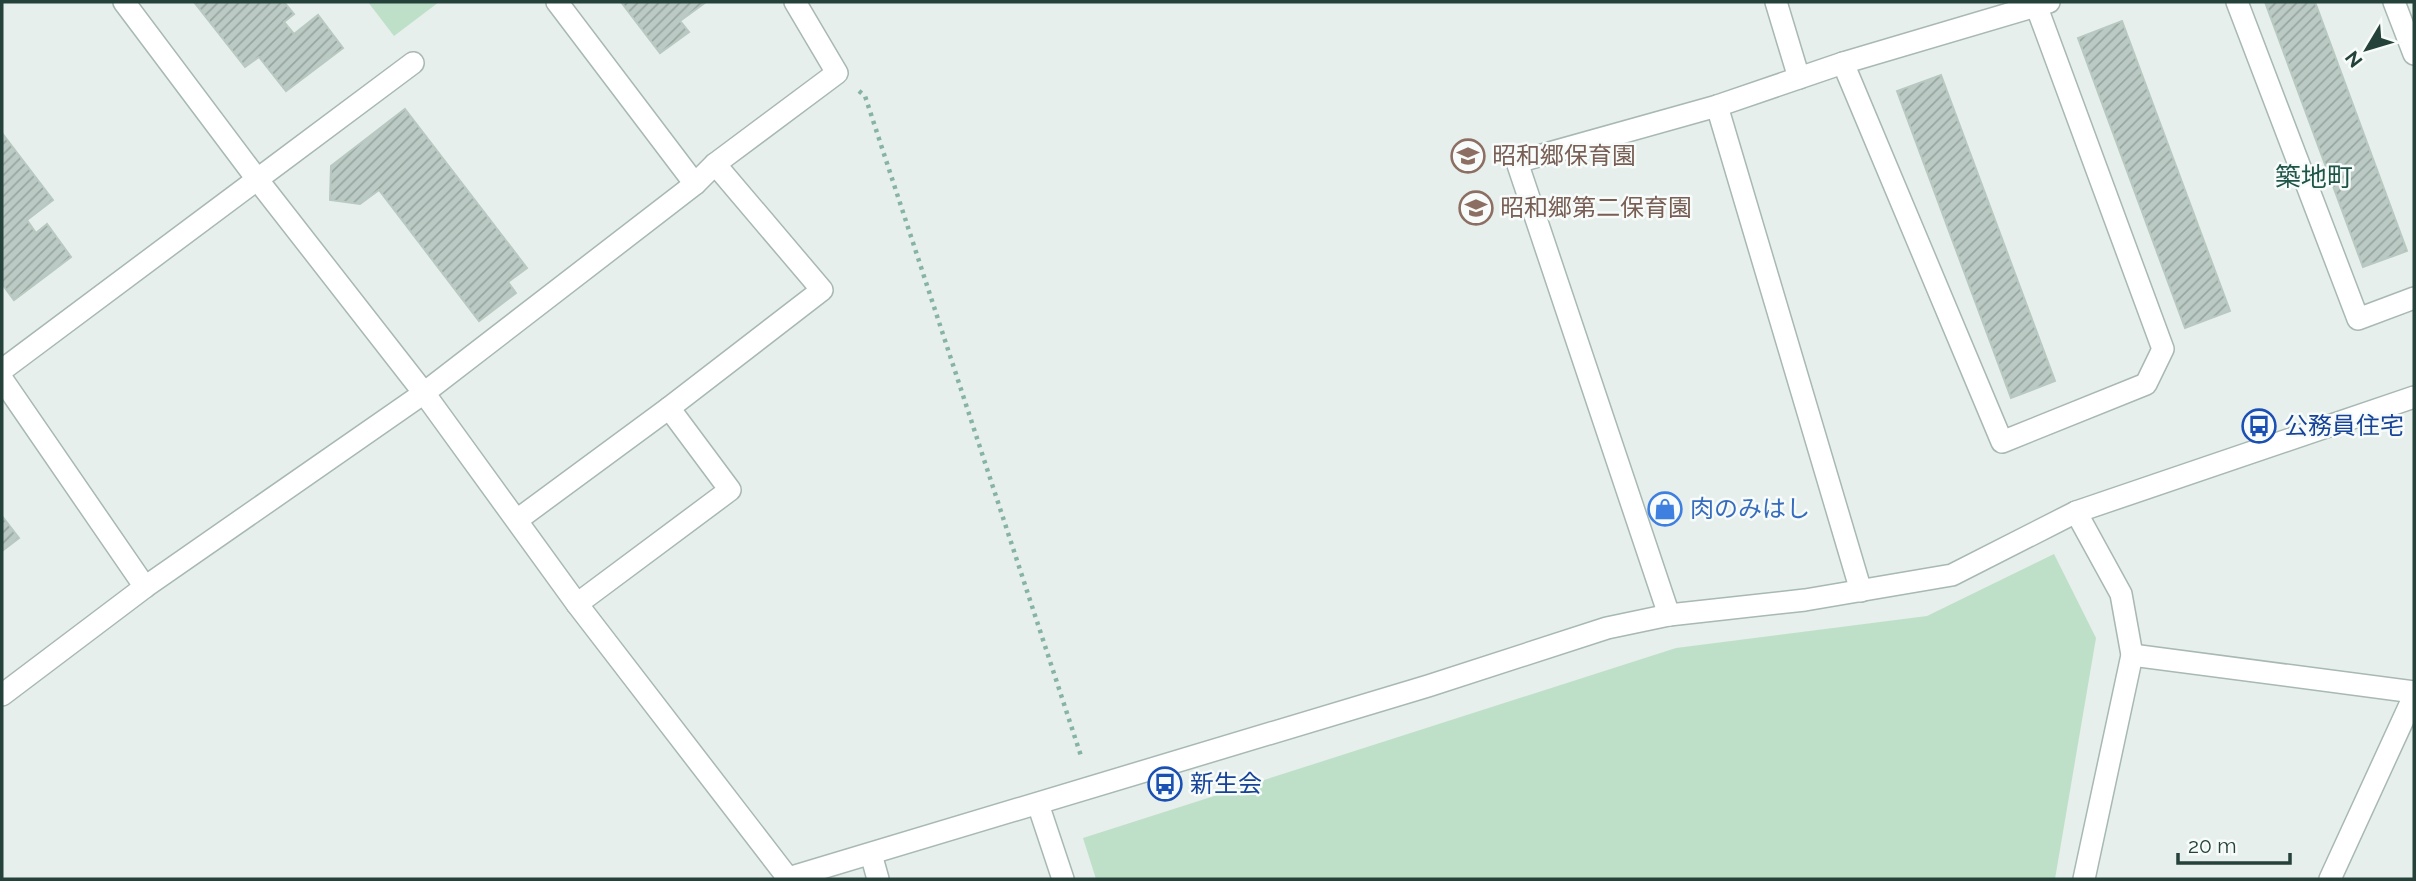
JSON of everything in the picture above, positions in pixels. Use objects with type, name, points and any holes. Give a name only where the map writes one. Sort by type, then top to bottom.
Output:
[{"type":"street","points":[[124,2],[257,179],[424,393],[577,604],[786,879],[1092,789],[1607,628],[1669,615],[1805,600],[1952,575],[2076,512],[2414,397]]},
{"type":"street","points":[[557,2],[695,184]]},
{"type":"street","points":[[2,695],[145,587],[424,393],[695,184],[715,164],[837,74],[795,2]]},
{"type":"street","points":[[1776,2],[1799,78]]},
{"type":"street","points":[[2237,2],[2358,319],[2414,298]]},
{"type":"street","points":[[2394,2],[2414,54]]},
{"type":"street","points":[[1669,615],[1517,162],[1717,106],[1843,63],[2042,4],[2163,349],[2146,384],[2002,442],[1843,63]]},
{"type":"street","points":[[2,370],[413,63]]},
{"type":"street","points":[[1717,106],[1861,591]]},
{"type":"street","points":[[517,520],[822,290],[715,164]]},
{"type":"street","points":[[2,379],[145,587]]},
{"type":"street","points":[[577,604],[730,490],[669,408]]},
{"type":"street","points":[[2076,512],[2121,594],[2132,655],[2084,879]]},
{"type":"street","points":[[2132,655],[2414,694],[2330,879]]},
{"type":"street","points":[[1038,804],[1063,879]]},
{"type":"street","points":[[871,854],[878,879]]},
{"type":"path","points":[[837,74],[865,96],[1092,789]]},
{"type":"green space","points":[[368,2],[439,2],[394,36]]},
{"type":"green space","points":[[2054,554],[2096,638],[2055,879],[1096,879],[1083,838],[1676,648],[1927,616]]},
{"type":"building","points":[[194,2],[284,2],[294,14],[284,22],[294,34],[318,15],[343,48],[286,91],[259,57],[245,67]]},
{"type":"building","points":[[621,2],[706,2],[680,21],[689,32],[660,53]]},
{"type":"building","points":[[2265,2],[2315,2],[2407,251],[2363,267]]},
{"type":"building","points":[[2122,21],[2230,311],[2185,328],[2078,38]]},
{"type":"building","points":[[1941,75],[2055,381],[2011,398],[1897,91]]},
{"type":"building","points":[[405,109],[527,268],[508,282],[516,293],[479,321],[379,190],[360,204],[330,200],[331,166]]},
{"type":"building","points":[[2,133],[53,200],[27,220],[36,233],[47,224],[71,257],[14,300],[2,284]]},
{"type":"building","points":[[2,516],[19,538],[2,551]]},
{"type":"place","name":"昭和郷保育園","points":[[1468,156]]},
{"type":"place","name":"昭和郷第二保育園","points":[[1476,208]]},
{"type":"place","name":"公務員住宅","points":[[2259,426]]},
{"type":"place","name":"肉のみはし","points":[[1665,509]]},
{"type":"place","name":"新生会","points":[[1165,784]]},
{"type":"district","name":"築地町","points":[[2314,177]]}]
